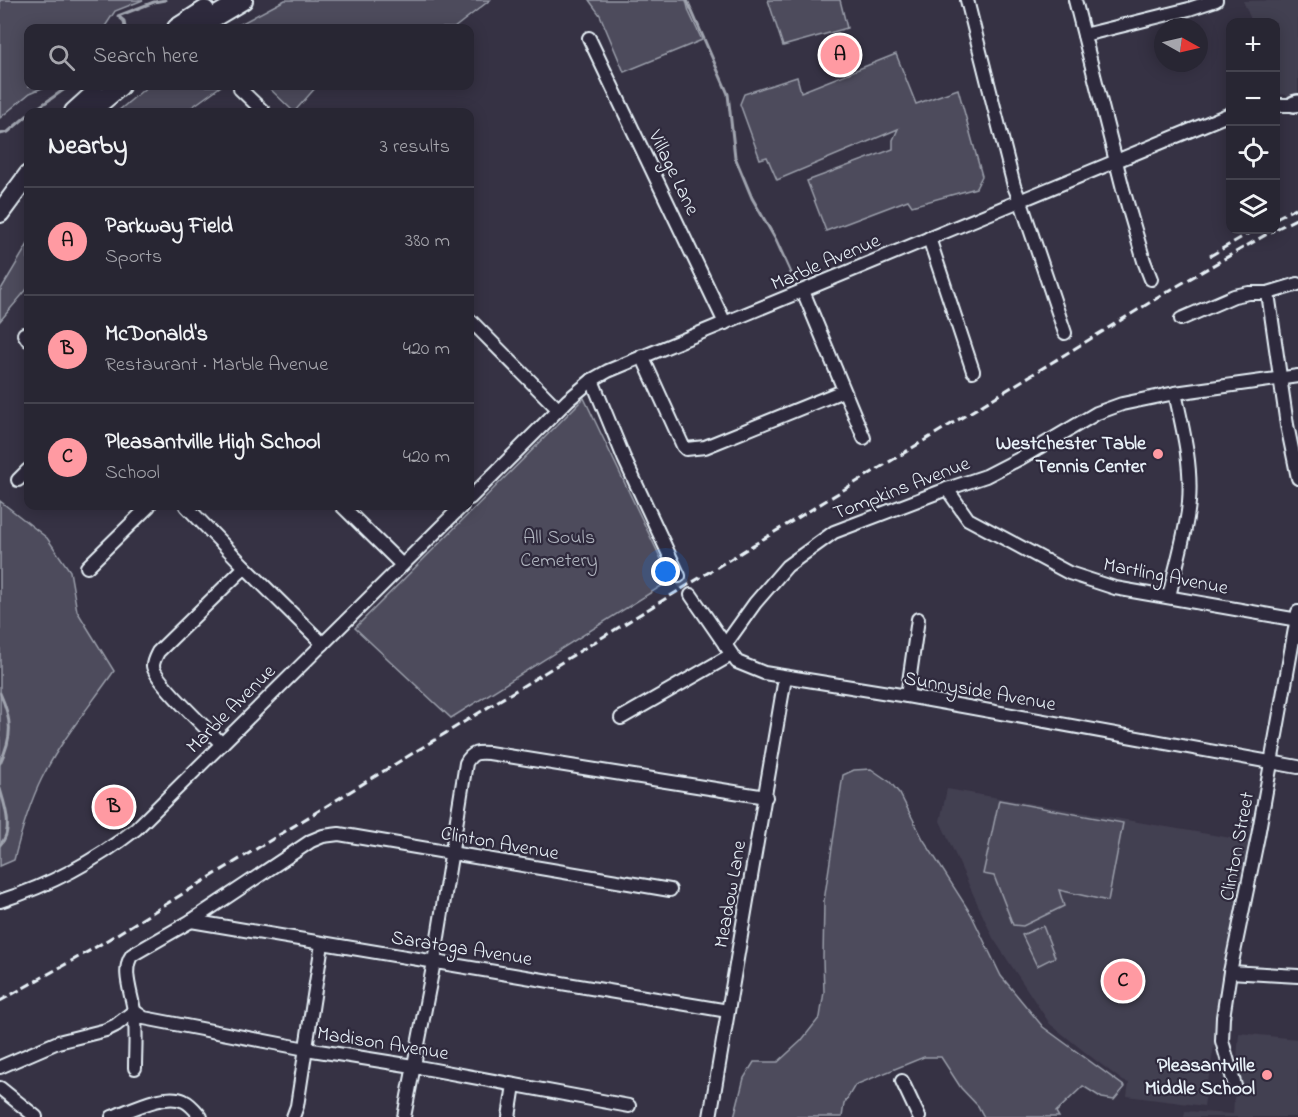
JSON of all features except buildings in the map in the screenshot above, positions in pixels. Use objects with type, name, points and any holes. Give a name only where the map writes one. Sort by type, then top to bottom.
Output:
[{"type":"highway","points":[[183,24],[222,0]]},
{"type":"highway","points":[[203,24],[243,0]]},
{"type":"highway","points":[[79,108],[99,90]]},
{"type":"highway","points":[[94,108],[115,90]]},
{"type":"highway","points":[[0,194],[24,164]]},
{"type":"highway","points":[[0,213],[24,180]]},
{"type":"street","points":[[967,0],[1019,201],[1065,333]]},
{"type":"street","points":[[1075,0],[1116,161],[1151,279]]},
{"type":"street","points":[[1084,35],[1187,4],[1216,0]]},
{"type":"street","name":"Village Lane","points":[[589,38],[725,323]]},
{"type":"street","points":[[241,90],[260,108]]},
{"type":"street","points":[[1280,105],[1296,104]]},
{"type":"street","name":"Marble Avenue","points":[[474,494],[558,409],[592,380],[642,356],[1226,116]]},
{"type":"street","points":[[929,238],[973,371]]},
{"type":"street","points":[[1181,319],[1234,296],[1249,292],[1268,293],[1298,284]]},
{"type":"street","points":[[803,291],[864,438]]},
{"type":"street","points":[[1268,293],[1292,453],[1298,478]]},
{"type":"street","points":[[474,324],[558,409]]},
{"type":"street","points":[[642,356],[682,446],[686,449],[705,447],[843,391]]},
{"type":"street","name":"Tompkins Avenue","points":[[728,650],[755,603],[787,566],[834,532],[986,476],[1097,413],[1122,404],[1175,393],[1298,376]]},
{"type":"street","points":[[592,380],[624,458],[679,576]]},
{"type":"street","points":[[1169,597],[1189,504],[1190,469],[1175,393]]},
{"type":"street","points":[[18,480],[24,474]]},
{"type":"street","points":[[474,482],[480,488]]},
{"type":"street","name":"Martling Avenue","points":[[947,489],[968,519],[1069,573],[1115,588],[1297,617]]},
{"type":"street","points":[[87,567],[145,510]]},
{"type":"street","points":[[190,510],[323,644]]},
{"type":"street","points":[[346,510],[402,566]]},
{"type":"street","name":"Marble Avenue","points":[[0,901],[61,878],[108,850],[148,817],[458,510]]},
{"type":"street","points":[[222,744],[164,685],[155,673],[153,664],[158,652],[245,567]]},
{"type":"street","name":"Sunnyside Avenue","points":[[691,595],[728,650],[744,666],[785,678],[907,696],[1298,767]]},
{"type":"street","name":"Clinton Street","points":[[1235,1086],[1222,1041],[1223,1017],[1297,617]]},
{"type":"street","points":[[907,696],[918,619]]},
{"type":"street","points":[[621,718],[728,650]]},
{"type":"street","name":"Meadow Lane","points":[[710,1117],[785,678]]},
{"type":"street","points":[[404,1117],[434,962],[466,763],[469,757],[477,752],[489,753],[766,797]]},
{"type":"street","name":"Clinton Avenue","points":[[190,921],[311,841],[323,836],[339,834],[670,890]]},
{"type":"street","points":[[135,1068],[134,1011],[127,970],[129,959],[132,955],[190,921]]},
{"type":"street","name":"Saratoga Avenue","points":[[190,921],[728,1011]]},
{"type":"street","points":[[293,1117],[297,1106],[322,944]]},
{"type":"street","points":[[1230,972],[1298,976]]},
{"type":"street","points":[[0,1067],[58,1042],[106,1030],[134,1011]]},
{"type":"street","name":"Madison Avenue","points":[[134,1011],[144,1018],[628,1106]]},
{"type":"street","points":[[902,1081],[919,1117]]},
{"type":"street","points":[[509,1117],[514,1085]]},
{"type":"street","points":[[0,1088],[36,1117]]},
{"type":"street","points":[[112,1117],[165,1098],[183,1100],[201,1117]]},
{"type":"shaded area","points":[[1298,0],[1298,97],[1280,94],[1280,18],[1250,18],[1243,1]]},
{"type":"shaded area","points":[[947,789],[1248,841],[1204,1106],[1127,1096],[1129,1083],[1123,1081],[1050,1024],[993,938],[940,821]]},
{"type":"shaded area","name":"Pleasantville Middle School","points":[[1239,1033],[1298,1039],[1298,1117],[1184,1117],[1185,1111],[1233,1114]]},
{"type":"green space","points":[[0,0],[143,0],[115,11],[107,24],[24,24],[24,90],[37,90],[30,93],[0,118]]},
{"type":"green space","points":[[285,0],[490,0],[459,24],[240,24]]},
{"type":"green space","points":[[589,0],[686,0],[702,40],[624,72],[600,15]]},
{"type":"green space","points":[[768,0],[840,0],[847,28],[783,46]]},
{"type":"green space","points":[[896,54],[916,104],[958,89],[982,176],[976,188],[912,206],[908,200],[826,231],[807,181],[893,149],[893,140],[898,129],[777,180],[767,157],[760,159],[740,104],[744,94],[797,77],[801,92]]},
{"type":"green space","points":[[143,90],[215,90],[191,108],[122,108]]},
{"type":"green space","points":[[271,90],[313,90],[298,108],[290,108]]},
{"type":"green space","points":[[24,251],[24,293],[0,321],[0,291]]},
{"type":"green space","name":"All Souls Cemetery","points":[[584,398],[671,580],[451,718],[355,628]]},
{"type":"green space","points":[[0,501],[47,538],[70,571],[77,611],[114,671],[67,737],[42,778],[26,818],[14,860],[0,866]]},
{"type":"green space","points":[[871,769],[890,782],[900,794],[923,839],[971,914],[1001,976],[1043,1027],[1125,1087],[1114,1100],[1102,1098],[1083,1086],[1056,1112],[1059,1117],[984,1117],[978,1106],[961,1088],[941,1057],[924,1057],[855,1085],[844,1104],[842,1117],[734,1117],[744,1078],[754,1062],[778,1062],[801,1041],[820,1017],[824,992],[824,901],[843,775],[854,770]]},
{"type":"green space","points":[[999,800],[1123,823],[1108,901],[1059,890],[1064,906],[1023,926],[1013,925],[994,876],[983,874]]},
{"type":"green space","points":[[1043,926],[1055,957],[1037,966],[1022,935]]},
{"type":"waterway","points":[[124,24],[118,16],[165,0]]},
{"type":"waterway","points":[[687,0],[728,94],[735,157],[752,198],[776,240],[791,273]]},
{"type":"waterway","points":[[38,108],[63,90]]},
{"type":"waterway","points":[[0,134],[8,132],[24,118]]},
{"type":"waterway","points":[[0,693],[9,720],[9,736],[0,763]]},
{"type":"waterway","points":[[0,789],[6,810],[7,826],[7,833],[0,845]]},
{"type":"tunnel","points":[[679,576],[691,595]]},
{"type":"railway","points":[[1280,216],[1298,207]]},
{"type":"railway","points":[[1280,227],[1298,218]]},
{"type":"railway","points":[[1210,256],[1247,234]]},
{"type":"railway","points":[[0,1001],[91,950],[1172,289],[1267,234]]},
{"type":"place","name":"Parkway Field","points":[[840,55]]},
{"type":"place","name":"Westchester Table Tennis Center","points":[[1158,454]]},
{"type":"place","name":"McDonald's","points":[[114,807]]},
{"type":"place","name":"Pleasantville High School","points":[[1123,981]]},
{"type":"place","name":"Pleasantville Middle School","points":[[1267,1075]]}]
